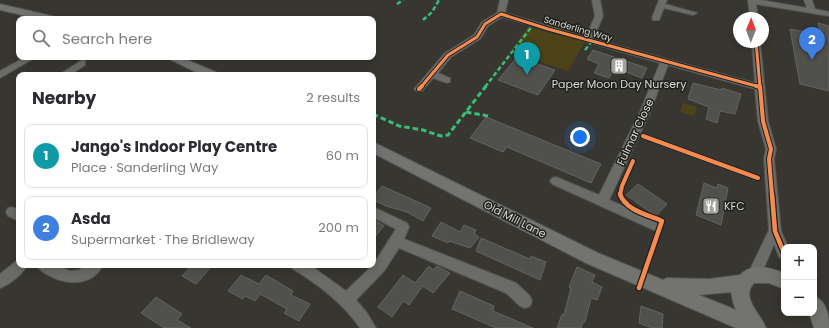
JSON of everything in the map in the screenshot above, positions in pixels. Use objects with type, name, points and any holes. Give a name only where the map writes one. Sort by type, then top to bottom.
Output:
[{"type":"main road","points":[[0,7],[39,16]]},
{"type":"main road","points":[[177,60],[205,72]]},
{"type":"main road","name":"Old Mill Lane","points":[[376,150],[592,258],[633,277],[659,285],[757,328]]},
{"type":"main road","name":"Old Mill Lane","points":[[659,285],[709,287],[765,275],[781,280]]},
{"type":"main road","name":"Old Mill Lane","points":[[749,279],[740,288],[739,296],[747,316],[757,328]]},
{"type":"main road","points":[[820,310],[823,328]]},
{"type":"street","points":[[419,89],[448,55],[476,37],[485,24],[501,14],[504,0]]},
{"type":"street","points":[[589,39],[599,20],[600,10],[596,0]]},
{"type":"street","points":[[753,12],[752,0],[829,14]]},
{"type":"street","points":[[808,0],[812,12]]},
{"type":"street","points":[[656,18],[662,2],[693,13]]},
{"type":"street","name":"Sanderling Way","points":[[501,14],[665,62],[760,87]]},
{"type":"street","points":[[757,48],[763,121],[771,149],[769,158],[775,231],[781,245]]},
{"type":"street","points":[[4,73],[27,60]]},
{"type":"street","name":"Fulmar Close","points":[[602,202],[642,119],[665,62]]},
{"type":"street","points":[[68,72],[82,63]]},
{"type":"street","points":[[4,73],[16,76]]},
{"type":"street","points":[[432,74],[447,80]]},
{"type":"street","points":[[556,181],[656,226]]},
{"type":"street","points":[[346,299],[369,279],[397,242],[403,227],[376,213]]},
{"type":"street","points":[[749,279],[761,261],[766,243],[775,231]]},
{"type":"street","points":[[397,242],[511,288],[525,301]]},
{"type":"street","points":[[0,282],[16,268]]},
{"type":"street","points":[[48,268],[63,277],[82,274],[88,272],[93,268]]},
{"type":"street","points":[[303,268],[323,280],[346,299],[369,328]]},
{"type":"shaded area","points":[[528,27],[585,42],[568,71],[510,52]]},
{"type":"shaded area","points":[[683,103],[697,107],[694,116],[680,112]]},
{"type":"building","points":[[818,23],[829,26],[829,91],[800,84],[790,29],[821,35]]},
{"type":"building","name":"Paper Moon Day Nursery","points":[[593,50],[647,68],[642,78],[615,68],[609,78],[594,73],[599,64],[587,59]]},
{"type":"building","points":[[517,57],[555,70],[538,95],[498,80]]},
{"type":"building","points":[[693,83],[721,90],[722,88],[741,94],[735,114],[720,111],[717,123],[706,119],[709,107],[688,99]]},
{"type":"building","points":[[486,117],[601,164],[591,183],[507,147],[503,152],[470,138]]},
{"type":"building","name":"KFC","points":[[704,183],[717,188],[718,184],[728,188],[721,225],[696,215]]},
{"type":"building","points":[[638,184],[667,204],[656,216],[626,195]]},
{"type":"building","points":[[382,186],[431,208],[423,221],[407,212],[376,201],[376,193]]},
{"type":"building","points":[[376,221],[384,226],[376,235]]},
{"type":"building","points":[[441,222],[460,232],[464,225],[476,230],[474,234],[479,237],[470,248],[449,241],[448,243],[432,236]]},
{"type":"building","points":[[481,238],[530,259],[531,256],[546,262],[540,280],[476,251]]},
{"type":"building","points":[[429,266],[433,270],[437,266],[450,273],[433,293],[423,286],[409,305],[403,301],[392,317],[378,307],[403,275],[415,283]]},
{"type":"building","points":[[577,267],[595,275],[592,282],[602,287],[597,300],[591,298],[585,322],[583,322],[581,328],[557,328],[562,314],[564,315],[571,288],[569,287]]},
{"type":"building","points":[[189,268],[210,268],[196,284],[182,276]]},
{"type":"building","points":[[241,275],[259,284],[266,275],[293,291],[291,295],[310,304],[299,321],[284,313],[287,309],[260,294],[255,301],[245,296],[243,299],[228,291]]},
{"type":"building","points":[[460,291],[494,306],[493,311],[533,328],[496,328],[452,309]]},
{"type":"building","points":[[156,297],[182,314],[177,320],[191,328],[164,328],[141,313]]},
{"type":"building","points":[[641,306],[663,314],[662,328],[652,328],[639,323]]},
{"type":"marked path","points":[[397,4],[403,0]]},
{"type":"marked path","points":[[423,20],[432,12],[439,0]]},
{"type":"marked path","points":[[376,115],[399,126],[423,130],[441,136],[448,135],[533,25]]},
{"type":"marked path","points":[[585,50],[593,40]]},
{"type":"marked path","points":[[466,112],[488,116]]},
{"type":"cycle path","points":[[419,89],[448,55],[477,37],[485,24],[501,14],[548,29],[760,87]]},
{"type":"cycle path","points":[[757,48],[763,121],[771,149],[769,159],[775,231],[781,246]]},
{"type":"cycle path","points":[[643,136],[758,178]]},
{"type":"cycle path","points":[[633,161],[622,186],[620,193],[621,198],[630,207],[662,221],[639,288]]},
{"type":"place","name":"Asda","points":[[812,60]]},
{"type":"place","name":"Paper Moon Day Nursery","points":[[619,66]]},
{"type":"place","name":"Jango's Indoor Play Centre","points":[[527,75]]},
{"type":"place","name":"KFC","points":[[711,206]]}]
